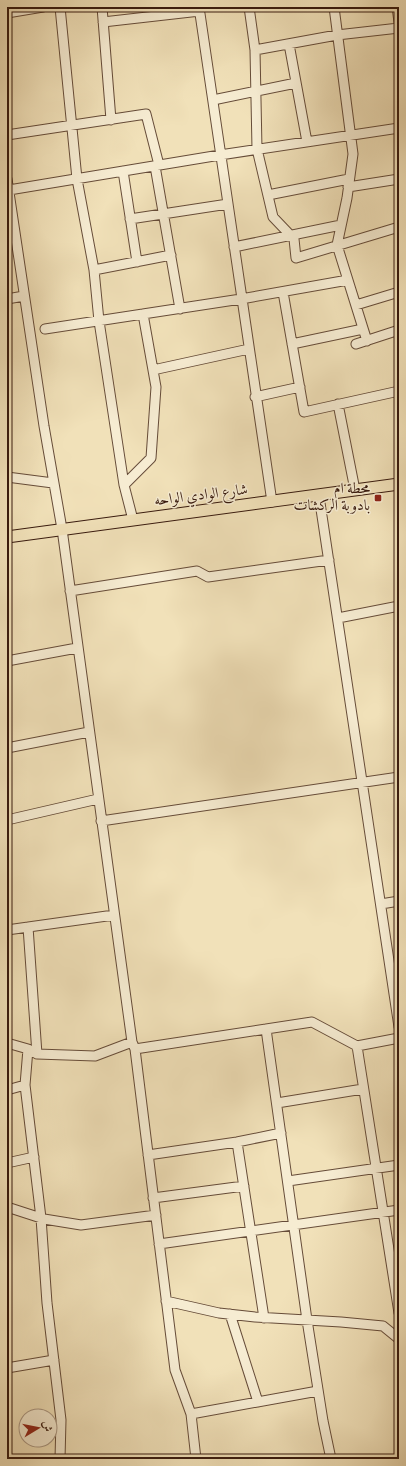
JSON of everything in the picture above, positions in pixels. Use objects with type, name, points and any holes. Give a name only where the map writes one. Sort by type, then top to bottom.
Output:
[{"type":"main road","name":"شارع الوادي الواحه","points":[[7,537],[399,484]]},
{"type":"street","points":[[7,13],[43,7]]},
{"type":"street","points":[[60,7],[77,179],[94,270],[98,321],[124,485],[133,520]]},
{"type":"street","points":[[102,7],[111,120]]},
{"type":"street","points":[[249,7],[255,50],[257,149],[273,217],[294,239],[296,258],[337,245],[398,229]]},
{"type":"street","points":[[334,7],[353,154],[337,245],[367,341]]},
{"type":"street","points":[[397,7],[399,22]]},
{"type":"street","points":[[103,22],[200,9],[241,299],[272,502]]},
{"type":"street","points":[[255,50],[338,35],[399,28]]},
{"type":"street","points":[[289,44],[307,142]]},
{"type":"street","points":[[213,100],[296,83]]},
{"type":"street","points":[[7,135],[146,114],[157,165],[163,214],[180,309]]},
{"type":"street","points":[[9,190],[257,149],[399,128]]},
{"type":"street","points":[[123,171],[137,262]]},
{"type":"street","points":[[7,178],[53,483],[62,529],[148,1155],[175,1370],[191,1414],[196,1459]]},
{"type":"street","points":[[268,195],[349,183],[399,179]]},
{"type":"street","points":[[130,218],[228,204]]},
{"type":"street","points":[[234,247],[341,225]]},
{"type":"street","points":[[94,270],[170,256]]},
{"type":"street","points":[[45,329],[180,309],[348,280]]},
{"type":"street","points":[[283,292],[304,412],[399,391]]},
{"type":"street","points":[[356,305],[399,292]]},
{"type":"street","points":[[7,299],[24,296]]},
{"type":"street","points":[[124,485],[151,458],[156,387],[143,314]]},
{"type":"street","points":[[292,344],[363,329]]},
{"type":"street","points":[[356,344],[399,330]]},
{"type":"street","points":[[153,370],[249,350]]},
{"type":"street","points":[[256,397],[300,387]]},
{"type":"street","points":[[338,404],[355,490]]},
{"type":"street","points":[[7,477],[53,483]]},
{"type":"street","points":[[319,496],[399,1027]]},
{"type":"street","points":[[70,591],[197,571],[208,577],[329,560]]},
{"type":"street","points":[[338,618],[399,606]]},
{"type":"street","points":[[7,661],[78,648]]},
{"type":"street","points":[[7,748],[89,732]]},
{"type":"street","points":[[101,821],[399,777]]},
{"type":"street","points":[[7,820],[98,799]]},
{"type":"street","points":[[381,904],[399,901]]},
{"type":"street","points":[[7,930],[114,915]]},
{"type":"street","points":[[28,927],[36,1054]]},
{"type":"street","points":[[7,1043],[28,1049],[36,1054],[95,1056],[133,1046],[312,1022],[357,1046],[399,1038]]},
{"type":"street","points":[[266,1029],[307,1320],[323,1421],[332,1459]]},
{"type":"street","points":[[357,1046],[399,1313]]},
{"type":"street","points":[[28,1049],[25,1085],[41,1218],[47,1303],[61,1420],[60,1459]]},
{"type":"street","points":[[7,1090],[25,1085]]},
{"type":"street","points":[[277,1103],[364,1089]]},
{"type":"street","points":[[148,1155],[237,1142],[281,1133]]},
{"type":"street","points":[[237,1142],[264,1318]]},
{"type":"street","points":[[7,1163],[34,1157]]},
{"type":"street","points":[[288,1182],[399,1164]]},
{"type":"street","points":[[153,1198],[244,1186]]},
{"type":"street","points":[[7,1207],[41,1218],[80,1225],[156,1215]]},
{"type":"street","points":[[159,1244],[399,1210]]},
{"type":"street","points":[[166,1301],[230,1314],[264,1318],[383,1326],[399,1339]]},
{"type":"street","points":[[230,1314],[258,1402]]},
{"type":"street","points":[[7,1368],[54,1360]]},
{"type":"street","points":[[191,1414],[318,1391]]},
{"type":"place","name":"محطة ام بادوبة الركشات","points":[[378,498]]}]
